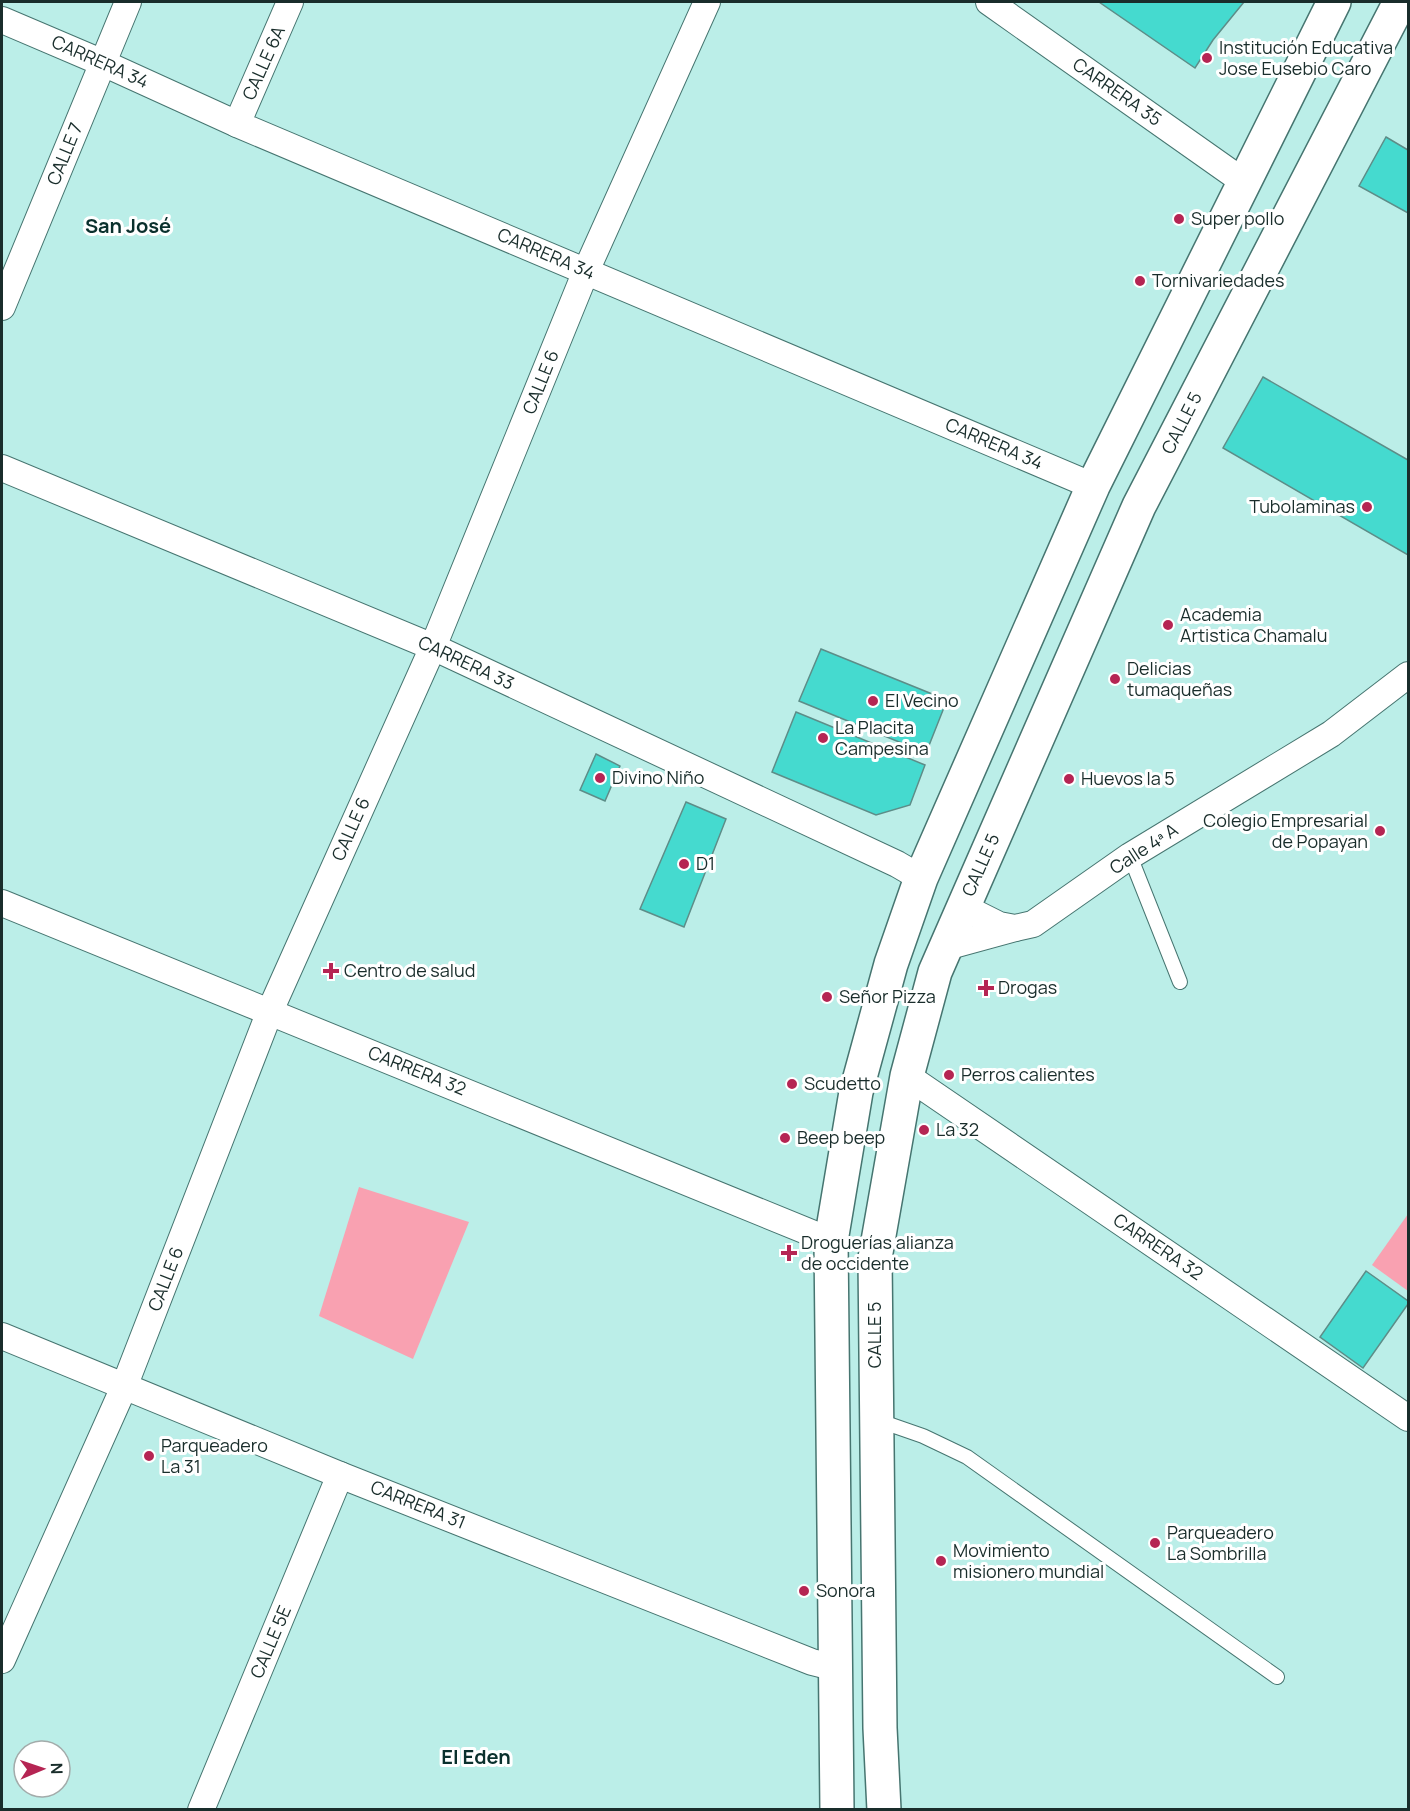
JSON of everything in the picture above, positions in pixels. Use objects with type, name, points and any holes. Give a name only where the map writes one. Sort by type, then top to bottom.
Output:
[{"type":"main road","points":[[837,1809],[831,1241],[856,1092],[891,964],[921,878],[1093,486],[1334,2]]},
{"type":"main road","name":"CALLE 5","points":[[884,1809],[880,1728],[875,1258],[907,1076],[935,972],[1139,506],[1400,2]]},
{"type":"street","name":"CALLE 7","points":[[2,307],[128,2]]},
{"type":"street","name":"CALLE 6A","points":[[237,124],[290,2]]},
{"type":"street","name":"CALLE 6","points":[[2,1660],[124,1387],[270,1011],[433,647],[586,271],[706,2]]},
{"type":"street","name":"CARRERA 35","points":[[989,2],[1244,182]]},
{"type":"street","name":"CARRERA 34","points":[[2,20],[237,124],[1093,486]]},
{"type":"street","name":"CARRERA 33","points":[[2,468],[433,647],[897,864],[921,878]]},
{"type":"street","name":"Calle 4ª A","points":[[946,947],[1034,924],[1130,856],[1331,734],[1408,675]]},
{"type":"street","name":"CARRERA 32","points":[[2,903],[831,1241]]},
{"type":"street","points":[[963,907],[999,925],[1015,928]]},
{"type":"street","name":"CARRERA 32","points":[[907,1076],[1408,1418]]},
{"type":"street","name":"CARRERA 31","points":[[2,1336],[340,1474],[812,1662],[836,1668]]},
{"type":"street","name":"CALLE 5E","points":[[201,1809],[340,1474]]},
{"type":"lane","points":[[1130,856],[1180,982]]},
{"type":"lane","points":[[876,1419],[923,1436],[968,1457],[1277,1677]]},
{"type":"shaded area","points":[[359,1187],[469,1222],[413,1359],[319,1316]]},
{"type":"shaded area","points":[[1408,1214],[1408,1291],[1372,1265]]},
{"type":"building","points":[[1099,2],[1244,2],[1213,40],[1195,68]]},
{"type":"building","points":[[1386,137],[1408,150],[1408,213],[1359,186]]},
{"type":"building","name":"Tubolaminas","points":[[1263,377],[1408,460],[1408,555],[1223,448]]},
{"type":"building","name":"El Vecino","points":[[821,649],[947,700],[926,753],[799,701]]},
{"type":"building","name":"La Placita Campesina","points":[[796,712],[925,765],[910,805],[876,815],[772,772]]},
{"type":"building","name":"Divino Niño","points":[[596,754],[620,766],[605,801],[580,790]]},
{"type":"building","name":"D1","points":[[686,802],[726,819],[684,927],[640,909]]},
{"type":"building","points":[[1366,1271],[1408,1301],[1408,1304],[1363,1368],[1320,1337]]},
{"type":"place","name":"Institución Educativa Jose Eusebio Caro","points":[[1207,58]]},
{"type":"place","name":"Super pollo","points":[[1179,219]]},
{"type":"place","name":"Tornivariedades","points":[[1140,281]]},
{"type":"place","name":"Tubolaminas","points":[[1367,507]]},
{"type":"place","name":"Academia Artistica Chamalu","points":[[1168,625]]},
{"type":"place","name":"Delicias tumaqueñas","points":[[1115,679]]},
{"type":"place","name":"El Vecino","points":[[873,701]]},
{"type":"place","name":"La Placita Campesina","points":[[823,738]]},
{"type":"place","name":"Divino Niño","points":[[600,778]]},
{"type":"place","name":"Huevos la 5","points":[[1069,779]]},
{"type":"place","name":"Colegio Empresarial de Popayan","points":[[1380,831]]},
{"type":"place","name":"D1","points":[[684,864]]},
{"type":"place","name":"Centro de salud","points":[[331,971]]},
{"type":"place","name":"Drogas","points":[[986,988]]},
{"type":"place","name":"Señor Pizza","points":[[827,997]]},
{"type":"place","name":"Perros calientes","points":[[949,1075]]},
{"type":"place","name":"Scudetto","points":[[792,1084]]},
{"type":"place","name":"La 32","points":[[924,1130]]},
{"type":"place","name":"Beep beep","points":[[785,1138]]},
{"type":"place","name":"Droguerías alianza de occidente","points":[[789,1253]]},
{"type":"place","name":"Parqueadero La 31","points":[[149,1456]]},
{"type":"place","name":"Parqueadero La Sombrilla","points":[[1155,1543]]},
{"type":"place","name":"Movimiento misionero mundial","points":[[941,1561]]},
{"type":"place","name":"Sonora","points":[[804,1591]]},
{"type":"district","name":"San José","points":[[128,226]]},
{"type":"district","name":"El Eden","points":[[476,1757]]}]
